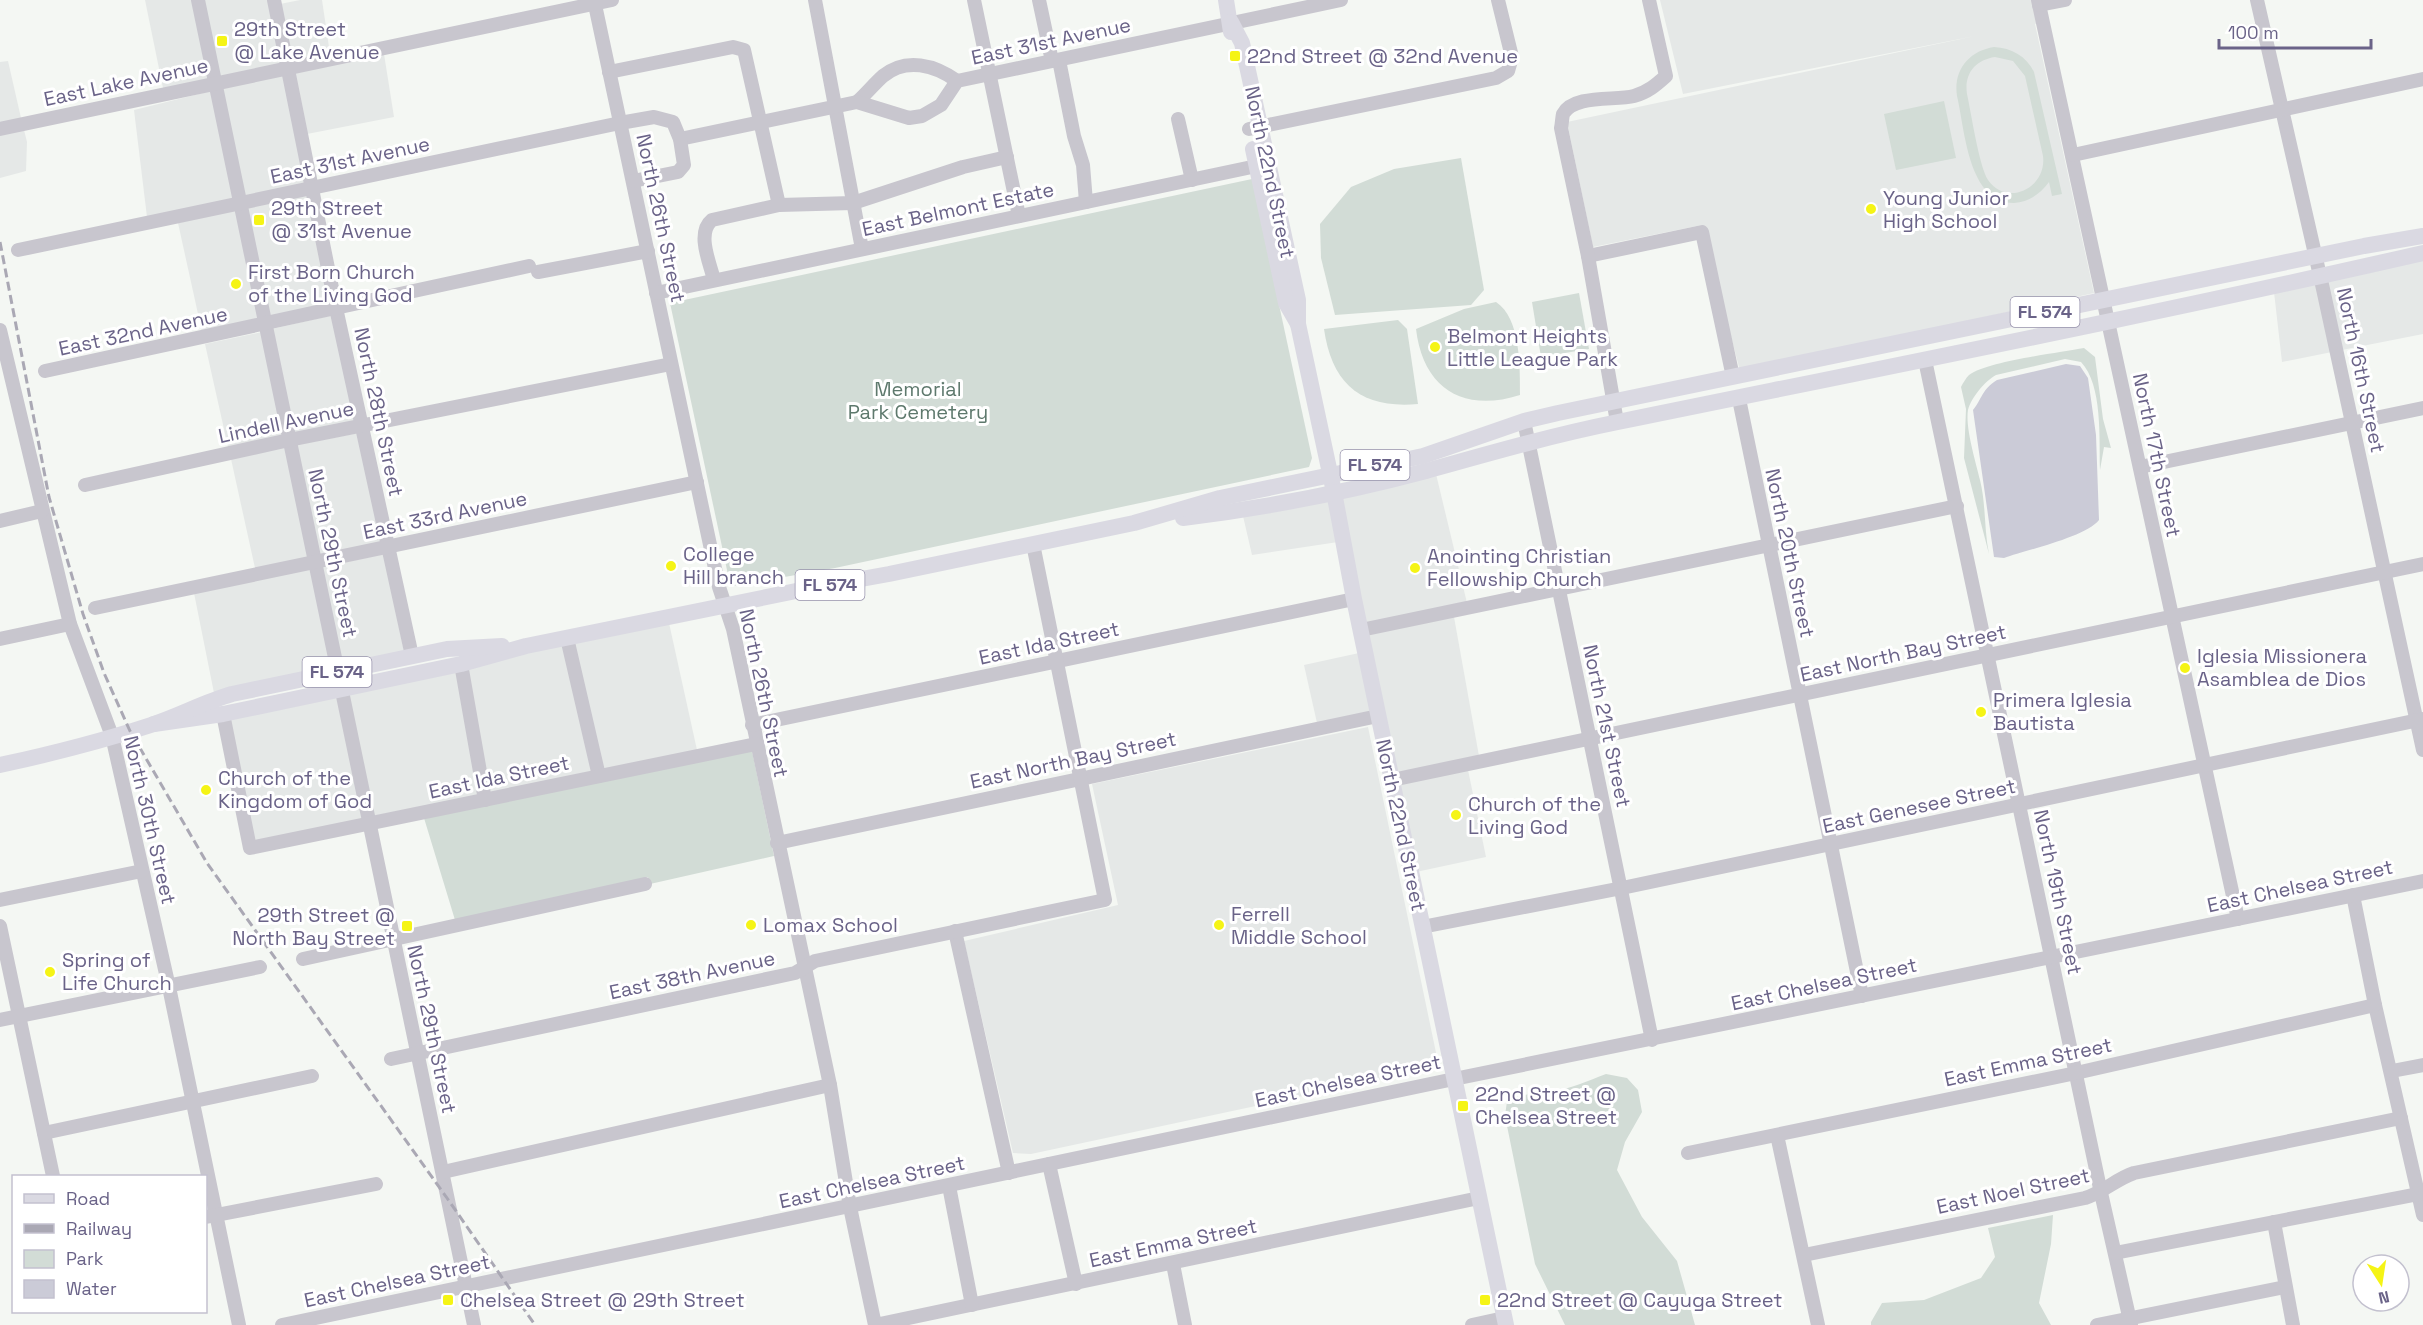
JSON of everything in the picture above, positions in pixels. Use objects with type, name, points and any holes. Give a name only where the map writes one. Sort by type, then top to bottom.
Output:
[{"type":"main road","name":"North 22nd Street","points":[[1226,0],[1231,22],[1231,45],[1262,165],[1286,303],[1298,324],[1505,1322]]},
{"type":"main road","name":"FL 574","points":[[154,724],[223,714],[460,664],[526,646],[1134,523],[1220,498],[1422,456],[1524,421],[2315,256],[2423,236]]},
{"type":"main road","name":"FL 574","points":[[1134,523],[1241,511],[1334,492],[1426,471],[1528,442],[1617,422],[2109,322],[2423,253]]},
{"type":"main road","points":[[1674,411],[1692,403],[1720,396],[1730,386],[1733,377]]},
{"type":"main road","name":"FL 574","points":[[0,765],[154,724],[203,703],[232,694],[412,656],[476,647],[526,646]]},
{"type":"street","name":"North 29th Street","points":[[198,0],[474,1325]]},
{"type":"street","name":"North 28th Street","points":[[274,0],[336,308],[412,656]]},
{"type":"street","name":"East Lake Avenue","points":[[0,129],[612,0]]},
{"type":"street","points":[[815,0],[862,249]]},
{"type":"street","points":[[974,0],[1019,216]]},
{"type":"street","points":[[1054,0],[1039,2],[1083,165],[1086,202]]},
{"type":"street","name":"East 31st Avenue","points":[[857,102],[909,118],[922,116],[941,105],[957,81],[1341,0]]},
{"type":"street","points":[[1254,128],[1496,78],[1508,71],[1512,57],[1498,0]]},
{"type":"street","points":[[1617,422],[1588,256],[1561,128],[1563,114],[1572,105],[1583,101],[1632,96],[1652,90],[1666,76],[1649,0]]},
{"type":"street","points":[[2039,3],[2065,0]]},
{"type":"street","name":"North 16th Street","points":[[2257,0],[2384,572],[2420,720],[2423,750]]},
{"type":"street","name":"North 26th Street","points":[[594,2],[671,364],[732,629],[830,1085],[850,1207],[875,1325]]},
{"type":"street","name":"North 17th Street","points":[[2039,3],[2238,919]]},
{"type":"street","points":[[609,72],[740,47],[747,55],[779,205]]},
{"type":"street","points":[[633,181],[682,169],[685,161],[680,139],[835,109],[857,102],[886,74],[908,65],[929,66],[957,81]]},
{"type":"street","points":[[2073,155],[2423,79]]},
{"type":"street","name":"East 31st Avenue","points":[[18,250],[654,117],[673,122],[680,139]]},
{"type":"street","points":[[1178,118],[1192,180]]},
{"type":"street","points":[[714,280],[704,237],[707,224],[712,220],[779,205],[854,203],[963,167],[1006,157]]},
{"type":"street","name":"East Belmont Estate","points":[[656,293],[1262,165]]},
{"type":"street","points":[[1588,256],[1702,232],[1733,377]]},
{"type":"street","name":"East 32nd Avenue","points":[[45,371],[266,325],[336,308],[533,270],[648,251]]},
{"type":"street","name":"North 30th Street","points":[[0,330],[70,624],[112,736],[169,987],[204,1175]]},
{"type":"street","name":"North 19th Street","points":[[1925,360],[2130,1322]]},
{"type":"street","name":"Lindell Avenue","points":[[85,485],[289,440],[671,364]]},
{"type":"street","name":"North 20th Street","points":[[1739,399],[1862,996]]},
{"type":"street","points":[[2140,467],[2423,408]]},
{"type":"street","name":"North 21st Street","points":[[1524,421],[1652,1040]]},
{"type":"street","name":"East 33rd Avenue","points":[[95,608],[697,482]]},
{"type":"street","points":[[1361,630],[1957,506]]},
{"type":"street","points":[[0,521],[42,511]]},
{"type":"street","points":[[1033,544],[1080,778]]},
{"type":"street","name":"East North Bay Street","points":[[1392,780],[2423,564]]},
{"type":"street","name":"East Ida Street","points":[[752,725],[1354,599]]},
{"type":"street","points":[[0,639],[70,624]]},
{"type":"street","points":[[567,638],[599,776]]},
{"type":"street","points":[[460,664],[485,800]]},
{"type":"street","name":"East Ida Street","points":[[223,714],[250,848],[756,744]]},
{"type":"street","name":"East North Bay Street","points":[[777,843],[1378,717]]},
{"type":"street","name":"East Genesee Street","points":[[1422,927],[1622,888],[2420,720]]},
{"type":"street","name":"East 38th Avenue","points":[[391,1059],[783,976],[795,973],[815,961],[1105,900],[1080,778]]},
{"type":"street","points":[[0,900],[142,871]]},
{"type":"street","name":"East Chelsea Street","points":[[282,1325],[1454,1079],[2423,881]]},
{"type":"street","points":[[303,959],[645,884]]},
{"type":"street","points":[[2353,895],[2375,1005],[2421,1193],[2423,1215]]},
{"type":"street","points":[[0,926],[53,1175]]},
{"type":"street","points":[[955,931],[1009,1173]]},
{"type":"street","points":[[0,1020],[260,967]]},
{"type":"street","name":"East Emma Street","points":[[1688,1153],[2076,1072],[2375,1005]]},
{"type":"street","points":[[2392,1071],[2423,1065]]},
{"type":"street","points":[[44,1133],[312,1076]]},
{"type":"street","points":[[443,1172],[830,1085]]},
{"type":"street","name":"East Noel Street","points":[[1804,1255],[2101,1193],[2121,1178],[2134,1173],[2401,1118]]},
{"type":"street","points":[[1777,1135],[1818,1325]]},
{"type":"street","points":[[1049,1164],[1076,1284]]},
{"type":"street","points":[[211,1216],[375,1184]]},
{"type":"street","points":[[949,1186],[972,1305]]},
{"type":"street","name":"North 30th Street","points":[[207,1192],[239,1325]]},
{"type":"street","points":[[2115,1253],[2421,1193]]},
{"type":"street","name":"East Emma Street","points":[[875,1325],[1479,1198]]},
{"type":"street","points":[[2274,1222],[2293,1325]]},
{"type":"street","points":[[1173,1264],[1185,1325]]},
{"type":"street","points":[[2097,1325],[2130,1322],[2285,1287]]},
{"type":"street","points":[[1472,1325],[1505,1322]]},
{"type":"shaded area","points":[[145,0],[192,0],[209,79],[163,88]]},
{"type":"shaded area","points":[[203,0],[269,0],[282,64],[219,77]]},
{"type":"shaded area","points":[[300,0],[322,0],[330,54],[292,62],[280,4]]},
{"type":"shaded area","points":[[1660,0],[2032,0],[2038,23],[2035,24],[2094,293],[1740,371],[1702,225],[1593,247],[1567,122],[1975,36],[1683,94]]},
{"type":"shaded area","points":[[384,54],[394,117],[307,134],[294,73]]},
{"type":"shaded area","points":[[8,61],[21,118],[0,123],[0,62]]},
{"type":"shaded area","points":[[284,75],[306,184],[244,197],[221,88]]},
{"type":"shaded area","points":[[211,91],[234,199],[147,217],[134,110]]},
{"type":"shaded area","points":[[24,130],[27,142],[26,171],[0,178],[0,135]]},
{"type":"shaded area","points":[[309,195],[330,303],[269,318],[247,208]]},
{"type":"shaded area","points":[[236,210],[259,320],[202,332],[178,223]]},
{"type":"shaded area","points":[[2423,259],[2423,334],[2342,350],[2327,281]]},
{"type":"shaded area","points":[[2316,283],[2332,352],[2282,362],[2274,292]]},
{"type":"shaded area","points":[[333,315],[356,421],[293,433],[272,329]]},
{"type":"shaded area","points":[[262,332],[283,435],[228,447],[205,344]]},
{"type":"shaded area","points":[[359,433],[381,542],[319,555],[295,445]]},
{"type":"shaded area","points":[[285,447],[309,557],[255,568],[231,459]]},
{"type":"shaded area","points":[[1436,474],[1467,603],[1365,624],[1341,497]]},
{"type":"shaded area","points":[[1330,499],[1338,542],[1252,555],[1243,516]]},
{"type":"shaded area","points":[[384,554],[404,651],[342,665],[322,567]]},
{"type":"shaded area","points":[[311,568],[331,667],[214,693],[194,593]]},
{"type":"shaded area","points":[[1454,617],[1479,756],[1395,773],[1367,635]]},
{"type":"shaded area","points":[[669,623],[697,750],[603,769],[573,642]]},
{"type":"shaded area","points":[[563,644],[592,771],[489,793],[467,669]]},
{"type":"shaded area","points":[[1359,653],[1372,712],[1317,723],[1304,665]]},
{"type":"shaded area","points":[[456,671],[479,795],[373,816],[348,694]]},
{"type":"shaded area","points":[[337,696],[363,819],[254,841],[229,719]]},
{"type":"shaded area","name":"Ferrell Middle School","points":[[1368,727],[1439,1067],[1031,1154],[1013,1153],[964,941],[1118,905],[1092,784]]},
{"type":"shaded area","points":[[1468,770],[1486,857],[1416,872],[1398,785]]},
{"type":"green space","points":[[1994,47],[2012,51],[2023,57],[2034,72],[2062,194],[2052,196],[2049,182],[2034,197],[2014,203],[1999,200],[1987,191],[1978,178],[1966,145],[1956,87],[1960,70],[1965,63],[1970,57]],"holes":[[[1995,57],[2013,61],[2025,76],[2043,156],[2043,167],[2033,185],[2015,193],[1996,188],[1988,180],[1981,163],[1967,94],[1969,74],[1982,61]]]},
{"type":"green space","points":[[1944,101],[1956,158],[1896,170],[1884,114]]},
{"type":"green space","points":[[1461,158],[1484,290],[1471,305],[1335,315],[1321,258],[1320,224],[1351,187],[1394,169]]},
{"type":"green space","name":"Memorial Park Cemetery","points":[[1252,179],[1312,458],[1309,467],[835,568],[733,586],[730,584],[670,303]]},
{"type":"green space","points":[[1579,293],[1589,349],[1541,357],[1532,302]]},
{"type":"green space","points":[[1496,302],[1504,309],[1515,331],[1519,358],[1520,395],[1500,400],[1481,401],[1464,398],[1437,381],[1427,367],[1420,350],[1416,329],[1464,309]]},
{"type":"green space","points":[[1398,320],[1407,329],[1418,404],[1398,405],[1366,397],[1342,379],[1328,349],[1324,329]]},
{"type":"green space","points":[[2084,348],[2095,357],[2103,419],[2111,448],[2104,447],[2100,470],[2096,398],[2088,372],[2081,362],[2065,359],[1996,375],[1987,381],[1972,400],[1967,417],[1982,489],[1989,554],[1964,458],[1966,409],[1961,387],[1969,375],[1979,370],[2024,358]]},
{"type":"green space","points":[[752,751],[774,856],[650,884],[648,877],[455,920],[424,818]]},
{"type":"green space","points":[[1606,1074],[1627,1078],[1638,1090],[1642,1112],[1625,1142],[1617,1170],[1642,1217],[1677,1261],[1695,1325],[1565,1325],[1535,1264],[1505,1116],[1507,1101],[1524,1095],[1559,1090]]},
{"type":"green space","points":[[2053,1215],[2051,1244],[2039,1303],[2051,1325],[1871,1325],[1882,1303],[1924,1300],[1981,1278],[1995,1257],[1988,1228]]},
{"type":"water","points":[[2066,364],[2080,366],[2088,378],[2096,435],[2099,520],[2082,532],[2055,542],[2004,558],[1994,557],[1973,410],[1985,391],[1997,380]]},
{"type":"railway","points":[[0,242],[49,497],[83,614],[104,673],[130,731],[207,863],[535,1325]]},
{"type":"place","name":"29th Street @ Lake Avenue","points":[[222,41]]},
{"type":"place","name":"22nd Street @ 32nd Avenue","points":[[1235,56]]},
{"type":"place","name":"Young Junior High School","points":[[1871,209]]},
{"type":"place","name":"29th Street @ 31st Avenue","points":[[259,220]]},
{"type":"place","name":"First Born Church of the Living God","points":[[236,284]]},
{"type":"place","name":"Belmont Heights Little League Park","points":[[1435,347]]},
{"type":"place","name":"College Hill branch","points":[[671,566]]},
{"type":"place","name":"Anointing Christian Fellowship Church","points":[[1415,568]]},
{"type":"place","name":"Iglesia Missionera Asamblea de Dios","points":[[2185,668]]},
{"type":"place","name":"Primera Iglesia Bautista","points":[[1981,712]]},
{"type":"place","name":"Church of the Kingdom of God","points":[[206,790]]},
{"type":"place","name":"Church of the Living God","points":[[1456,815]]},
{"type":"place","name":"Lomax School","points":[[751,925]]},
{"type":"place","name":"Ferrell Middle School","points":[[1219,925]]},
{"type":"place","name":"29th Street @ North Bay Street","points":[[407,926]]},
{"type":"place","name":"Spring of Life Church","points":[[50,972]]},
{"type":"place","name":"22nd Street @ Chelsea Street","points":[[1463,1106]]},
{"type":"place","name":"Chelsea Street @ 29th Street","points":[[448,1300]]},
{"type":"place","name":"22nd Street @ Cayuga Street","points":[[1485,1300]]}]
